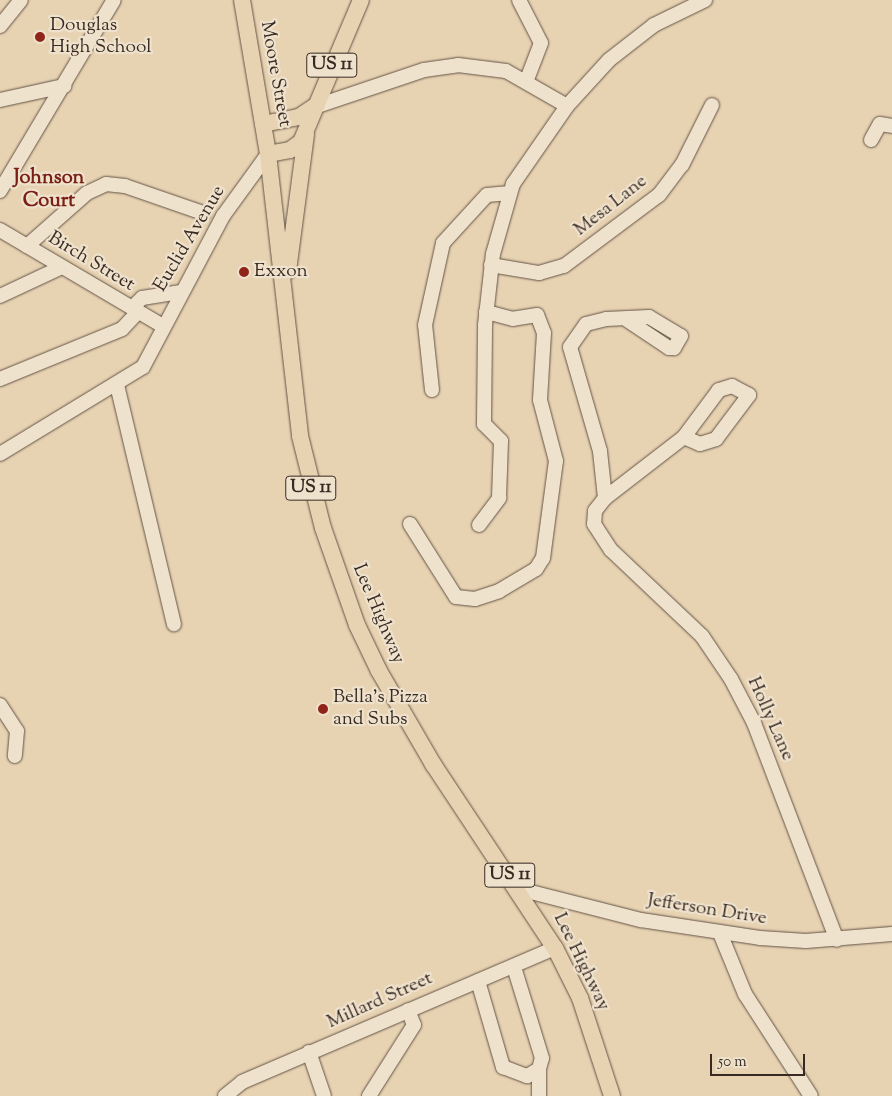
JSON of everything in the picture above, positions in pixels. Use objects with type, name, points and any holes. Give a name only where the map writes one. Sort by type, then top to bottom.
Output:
[{"type":"main road","name":"Moore Street","points":[[242,0],[268,154]]},
{"type":"main road","name":"US 11","points":[[268,154],[290,150],[306,132],[314,108],[361,0]]},
{"type":"main road","points":[[264,124],[299,117],[314,108]]},
{"type":"main road","points":[[285,296],[306,132]]},
{"type":"main road","name":"Lee Highway","points":[[268,154],[285,296],[290,369],[313,494],[357,625],[411,729],[519,889],[555,948],[580,998],[612,1096]]},
{"type":"street","points":[[0,26],[21,0]]},
{"type":"street","points":[[0,191],[114,0]]},
{"type":"street","points":[[519,0],[541,43],[526,80]]},
{"type":"street","points":[[479,525],[497,503],[500,489],[500,437],[484,424],[486,312],[491,265],[510,193],[567,106],[636,36],[705,0]]},
{"type":"street","points":[[314,108],[438,67],[486,67],[526,80],[567,106]]},
{"type":"street","points":[[0,100],[64,86]]},
{"type":"street","name":"Mesa Lane","points":[[491,265],[539,273],[564,266],[659,195],[682,165],[712,105]]},
{"type":"street","points":[[872,140],[880,124],[892,126]]},
{"type":"street","name":"Euclid Avenue","points":[[0,454],[117,385],[151,358],[163,326],[180,292],[223,216],[268,154]]},
{"type":"street","points":[[27,246],[87,194],[106,184],[125,186],[203,213]]},
{"type":"street","points":[[432,390],[424,325],[443,243],[487,195],[510,193]]},
{"type":"street","name":"Birch Street","points":[[0,230],[163,326]]},
{"type":"street","points":[[0,296],[62,267]]},
{"type":"street","points":[[0,379],[122,329],[142,298],[180,292]]},
{"type":"street","points":[[410,524],[456,597],[475,599],[499,591],[536,569],[543,558],[556,461],[540,400],[544,332],[537,315],[513,319],[486,312]]},
{"type":"street","points":[[605,498],[600,451],[570,347],[586,324],[628,320]]},
{"type":"street","points":[[117,385],[174,624]]},
{"type":"street","points":[[605,498],[684,437],[719,390],[732,386],[749,395],[716,439],[700,444],[684,437]]},
{"type":"street","name":"Holly Lane","points":[[605,498],[595,511],[594,524],[611,550],[702,636],[731,679],[754,723],[837,940]]},
{"type":"street","points":[[0,705],[17,731],[15,756]]},
{"type":"street","name":"Jefferson Drive","points":[[519,889],[641,920],[720,933],[837,940],[892,934]]},
{"type":"street","points":[[720,933],[745,994],[811,1096]]},
{"type":"street","name":"Millard Street","points":[[225,1096],[242,1082],[555,948]]},
{"type":"street","points":[[514,967],[542,1058],[539,1069],[540,1096]]},
{"type":"street","points":[[478,981],[503,1066],[527,1076],[539,1069]]},
{"type":"street","points":[[369,1096],[414,1025],[408,1010]]},
{"type":"street","points":[[310,1052],[324,1096]]},
{"type":"place","name":"Douglas High School","points":[[40,37]]},
{"type":"place","name":"Exxon","points":[[244,272]]},
{"type":"place","name":"Bella's Pizza and Subs","points":[[323,709]]},
{"type":"district","name":"Johnson Court","points":[[49,190]]}]
